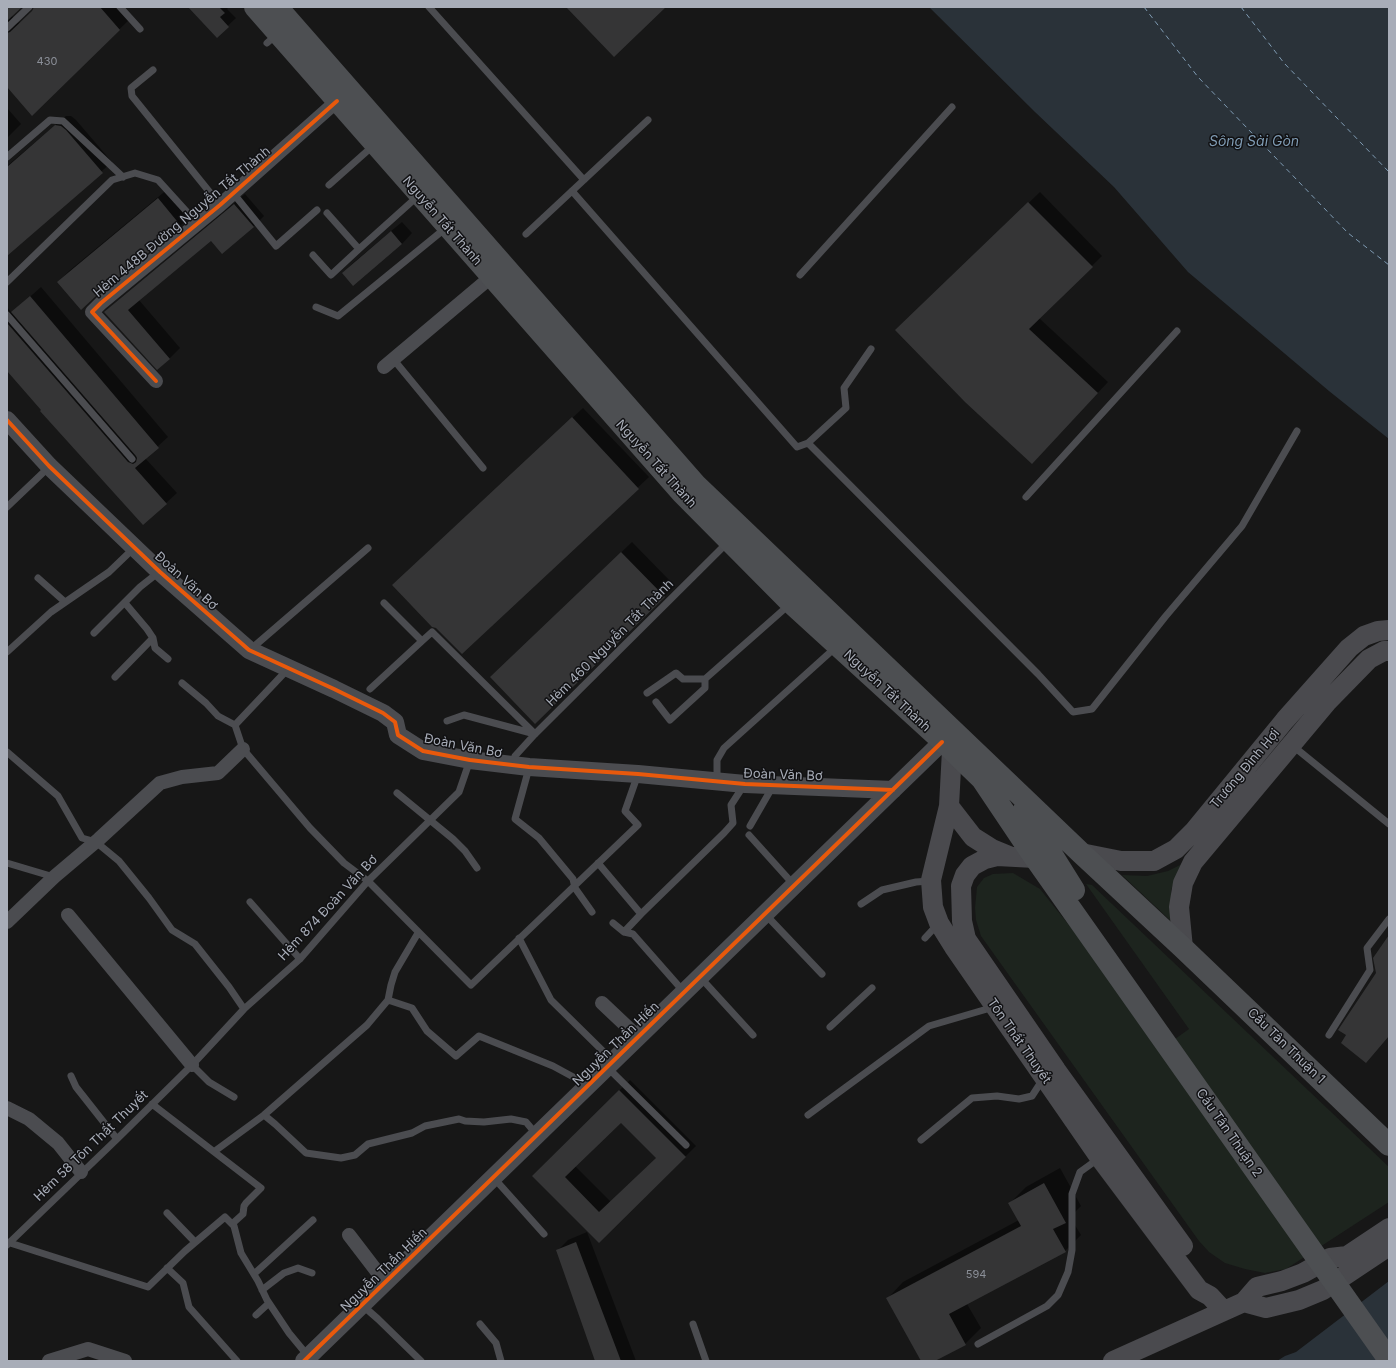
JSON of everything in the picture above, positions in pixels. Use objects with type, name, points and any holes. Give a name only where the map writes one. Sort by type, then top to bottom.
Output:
[{"type":"main road","name":"Nguyễn Tất Thành","points":[[255,7],[273,38],[337,101],[650,458],[729,542],[791,603],[982,778],[1035,858],[1075,903]]},
{"type":"main road","name":"Nguyễn Tất Thành","points":[[277,7],[696,485],[1081,853],[1183,948]]},
{"type":"main road","name":"Trương Đình Hợi","points":[[1081,853],[1122,861],[1146,861],[1154,860],[1176,849],[1194,831],[1285,720],[1349,648],[1364,636],[1378,631],[1389,630]]},
{"type":"main road","name":"Trương Đình Hợi","points":[[1183,948],[1179,907],[1183,883],[1193,862],[1327,702],[1369,659],[1384,651],[1389,651]]},
{"type":"main road","points":[[1285,720],[1291,744]]},
{"type":"main road","name":"Tôn Thất Thuyết","points":[[947,746],[949,806],[931,880],[933,907],[939,923],[996,1007],[1050,1074],[1210,1284],[1217,1303]]},
{"type":"main road","name":"Nguyễn Tất Thành","points":[[1006,781],[1075,903]]},
{"type":"main road","points":[[949,806],[973,837],[992,849],[1010,856],[1035,858]]},
{"type":"main road","name":"Tôn Thất Thuyết","points":[[1010,856],[985,858],[972,866],[965,875],[962,886],[962,921],[966,939],[1100,1158],[1199,1290],[1217,1303]]},
{"type":"main road","name":"Cầu Tân Thuận 2","points":[[1075,903],[1389,1336]]},
{"type":"main road","name":"Cầu Tân Thuận 2","points":[[1075,903],[1389,1360]]},
{"type":"main road","name":"Cầu Tân Thuận 1","points":[[1183,948],[1389,1145]]},
{"type":"main road","points":[[1330,1258],[1340,1245],[1379,1221],[1389,1212]]},
{"type":"main road","points":[[1244,1302],[1257,1287],[1282,1281],[1330,1258],[1348,1256],[1389,1228]]},
{"type":"main road","points":[[1113,1361],[1217,1303],[1244,1302],[1266,1308],[1299,1300],[1323,1290],[1389,1246]]},
{"type":"street","name":"Hẻm 448B Đường Nguyễn Tất Thành","points":[[156,381],[92,312],[220,205],[337,101]]},
{"type":"street","points":[[389,363],[491,277]]},
{"type":"street","name":"Đoàn Văn Bơ","points":[[7,420],[49,466],[134,548],[249,650],[383,713],[395,722],[398,735],[423,751],[470,760],[521,766],[638,774],[745,784],[893,790]]},
{"type":"street","name":"Nguyễn Thần Hiến","points":[[306,1359],[893,790],[947,746]]},
{"type":"street","points":[[7,922],[54,877],[96,842],[160,783],[182,777],[218,773],[243,749]]},
{"type":"street","points":[[68,915],[192,1065]]},
{"type":"street","points":[[602,1003],[638,1037]]},
{"type":"street","points":[[7,1108],[29,1119],[58,1143],[81,1172]]},
{"type":"street","points":[[349,1235],[386,1282]]},
{"type":"street","points":[[49,1361],[88,1349],[125,1361]]},
{"type":"lane","points":[[7,28],[29,7]]},
{"type":"lane","points":[[120,7],[140,29]]},
{"type":"lane","points":[[429,7],[584,180]]},
{"type":"lane","points":[[153,70],[131,88],[132,96],[220,205]]},
{"type":"lane","points":[[800,275],[952,107]]},
{"type":"lane","points":[[7,157],[50,120],[63,121],[123,177]]},
{"type":"lane","points":[[526,234],[648,120]]},
{"type":"lane","points":[[329,185],[374,144]]},
{"type":"lane","points":[[7,282],[112,180],[136,173],[158,180],[198,223]]},
{"type":"lane","points":[[572,191],[797,447],[808,443],[846,408],[844,388],[871,349]]},
{"type":"lane","points":[[233,193],[276,246],[317,210]]},
{"type":"lane","points":[[313,255],[331,275],[419,195]]},
{"type":"lane","points":[[327,213],[359,249]]},
{"type":"lane","points":[[316,307],[338,316],[447,227]]},
{"type":"lane","points":[[7,316],[132,459]]},
{"type":"lane","points":[[1026,497],[1178,331]]},
{"type":"lane","points":[[389,363],[483,468]]},
{"type":"lane","points":[[808,443],[1038,674],[1073,712],[1092,709],[1165,617],[1242,526],[1298,431]]},
{"type":"lane","points":[[7,507],[49,466]]},
{"type":"lane","name":"Hẻm 460 Nguyễn Tất Thành","points":[[574,886],[573,879],[539,838],[515,819],[521,766],[515,756],[535,734],[729,542]]},
{"type":"lane","points":[[7,652],[51,612],[109,572],[134,548]]},
{"type":"lane","points":[[249,650],[368,548]]},
{"type":"lane","points":[[94,633],[140,587],[160,572]]},
{"type":"lane","points":[[38,578],[65,602]]},
{"type":"lane","points":[[125,603],[147,628],[153,638],[155,648],[168,659]]},
{"type":"lane","points":[[384,603],[422,640]]},
{"type":"lane","points":[[647,693],[676,673],[683,679],[705,679],[791,603]]},
{"type":"lane","points":[[370,689],[432,632],[535,734]]},
{"type":"lane","points":[[115,677],[153,638]]},
{"type":"lane","points":[[717,781],[718,760],[724,748],[837,645]]},
{"type":"lane","points":[[235,725],[289,668]]},
{"type":"lane","points":[[656,702],[670,720],[705,688],[705,679]]},
{"type":"lane","points":[[182,683],[206,703],[218,716],[235,725],[243,749],[310,828],[344,863],[368,880],[418,933],[471,985],[638,825],[625,811],[638,774]]},
{"type":"lane","points":[[447,721],[464,715],[535,734]]},
{"type":"lane","points":[[1291,744],[1389,824]]},
{"type":"lane","points":[[7,752],[58,796],[82,838],[96,842],[119,861],[149,898],[172,930],[195,944],[229,987],[244,1009]]},
{"type":"lane","name":"Hẻm 874 Đoàn Văn Bơ","points":[[192,1065],[244,1009],[300,959],[368,880],[460,792],[470,760]]},
{"type":"lane","points":[[624,932],[733,823],[731,805],[745,784]]},
{"type":"lane","points":[[750,826],[774,784]]},
{"type":"lane","points":[[397,793],[465,851],[477,868]]},
{"type":"lane","points":[[749,835],[794,885]]},
{"type":"lane","points":[[7,863],[54,877]]},
{"type":"lane","points":[[598,863],[641,914]]},
{"type":"lane","points":[[861,904],[882,890],[931,880]]},
{"type":"lane","points":[[574,886],[592,912]]},
{"type":"lane","points":[[250,902],[300,959]]},
{"type":"lane","points":[[765,914],[822,974]]},
{"type":"lane","points":[[1329,1035],[1370,970],[1367,948],[1389,920]]},
{"type":"lane","points":[[613,922],[624,932],[633,934],[684,992]]},
{"type":"lane","points":[[925,938],[939,923]]},
{"type":"lane","points":[[215,1151],[264,1115],[367,1025],[388,1000],[390,985],[395,972],[418,933]]},
{"type":"lane","points":[[519,938],[551,1000],[686,1146]]},
{"type":"lane","points":[[700,977],[754,1035]]},
{"type":"lane","points":[[830,1027],[872,988]]},
{"type":"lane","points":[[388,1000],[412,1008],[427,1031],[456,1056],[479,1036],[553,1066],[588,1085]]},
{"type":"lane","points":[[808,1115],[929,1026],[996,1007]]},
{"type":"lane","points":[[192,1065],[209,1082],[234,1097]]},
{"type":"lane","name":"Hẻm 58 Tôn Thất Thuyết","points":[[8,1243],[192,1065]]},
{"type":"lane","points":[[921,1140],[972,1098],[997,1096],[1019,1100],[1032,1096],[1050,1074]]},
{"type":"lane","points":[[71,1076],[76,1087],[117,1139]]},
{"type":"lane","points":[[152,1104],[215,1151],[260,1188],[244,1206],[243,1214],[232,1224]]},
{"type":"lane","points":[[264,1115],[306,1153],[341,1158],[355,1154],[368,1144],[412,1133],[425,1126],[459,1119],[465,1121],[484,1122],[511,1119],[526,1122],[537,1135]]},
{"type":"lane","points":[[978,1344],[1047,1306],[1058,1295],[1068,1272],[1072,1250],[1072,1194],[1080,1172],[1100,1158]]},
{"type":"lane","points":[[493,1177],[544,1234]]},
{"type":"lane","points":[[167,1213],[195,1242]]},
{"type":"lane","points":[[8,1243],[148,1287],[195,1242],[225,1217],[232,1224],[241,1253],[254,1274],[269,1304],[306,1359]]},
{"type":"lane","points":[[254,1274],[313,1220]]},
{"type":"lane","points":[[167,1268],[183,1283],[189,1307],[237,1361]]},
{"type":"lane","points":[[262,1290],[284,1273],[298,1268],[312,1273]]},
{"type":"lane","points":[[256,1316],[269,1304]]},
{"type":"lane","points":[[362,1305],[421,1361]]},
{"type":"lane","points":[[480,1324],[496,1343],[501,1361]]},
{"type":"lane","points":[[693,1324],[706,1361]]},
{"type":"shaded area","points":[[1182,864],[1171,890],[1171,921],[1122,875],[1147,876],[1168,871]]},
{"type":"shaded area","points":[[1013,873],[1040,889],[1113,980],[1161,1049],[1189,1029],[1086,884],[1092,885],[1389,1167],[1389,1202],[1286,1269],[1265,1273],[1245,1269],[1225,1263],[1209,1252],[1199,1241],[981,936],[976,920],[975,908],[977,887],[984,878],[993,874]]},
{"type":"water","name":"Sông Sài Gòn","points":[[929,7],[1389,7],[1389,439],[1329,391],[1188,272],[1114,187],[1035,112]]},
{"type":"water","points":[[1389,1281],[1389,1361],[1277,1361],[1296,1352]]},
{"type":"building","points":[[7,7],[22,7],[7,21]]},
{"type":"building","points":[[34,7],[100,7],[120,30],[32,116],[7,87],[7,33],[10,32],[32,11]]},
{"type":"building","points":[[188,7],[219,7],[225,13],[220,17],[229,27],[217,38]]},
{"type":"building","points":[[566,7],[666,7],[614,57]]},
{"type":"building","points":[[55,125],[61,126],[66,130],[103,173],[7,256],[7,167]]},
{"type":"building","points":[[158,198],[181,226],[81,310],[57,282]]},
{"type":"building","points":[[1028,202],[1093,267],[1029,329],[1098,393],[1032,464],[965,402],[895,330]]},
{"type":"building","points":[[234,204],[254,227],[222,254],[211,241],[128,310],[170,359],[157,370],[104,312]]},
{"type":"building","points":[[391,231],[402,244],[353,286],[342,273]]},
{"type":"building","points":[[30,296],[159,448],[135,468],[167,504],[143,525],[40,411],[41,410],[7,371],[7,323],[128,462],[133,464],[136,462],[136,456],[11,312]]},
{"type":"building","points":[[572,417],[639,489],[462,654],[436,628],[432,627],[392,585]]},
{"type":"building","points":[[621,552],[665,597],[535,724],[490,677]]},
{"type":"building","points":[[1389,935],[1389,1036],[1366,1063],[1341,1043],[1346,1035],[1338,1030],[1376,973],[1373,958]]},
{"type":"building","points":[[619,1090],[686,1157],[599,1243],[532,1176]],"holes":[[[621,1123],[656,1158],[599,1212],[565,1177]]]},
{"type":"building","points":[[1044,1183],[1066,1223],[1053,1229],[1066,1252],[949,1314],[966,1345],[935,1361],[921,1361],[886,1298],[1021,1226],[1008,1203]]},
{"type":"building","points":[[576,1242],[621,1361],[595,1361],[556,1250]]},
{"type":"ferry route","points":[[1144,7],[1198,77],[1348,233],[1389,265]]},
{"type":"ferry route","points":[[1241,7],[1284,63],[1389,172]]},
{"type":"cycle path","points":[[156,381],[92,312],[220,205],[337,101]]},
{"type":"cycle path","points":[[7,420],[49,466],[160,572],[249,650],[383,713],[395,722],[398,735],[423,751],[470,760],[529,767],[638,774],[745,784],[893,790]]},
{"type":"cycle path","points":[[304,1361],[942,742]]}]
